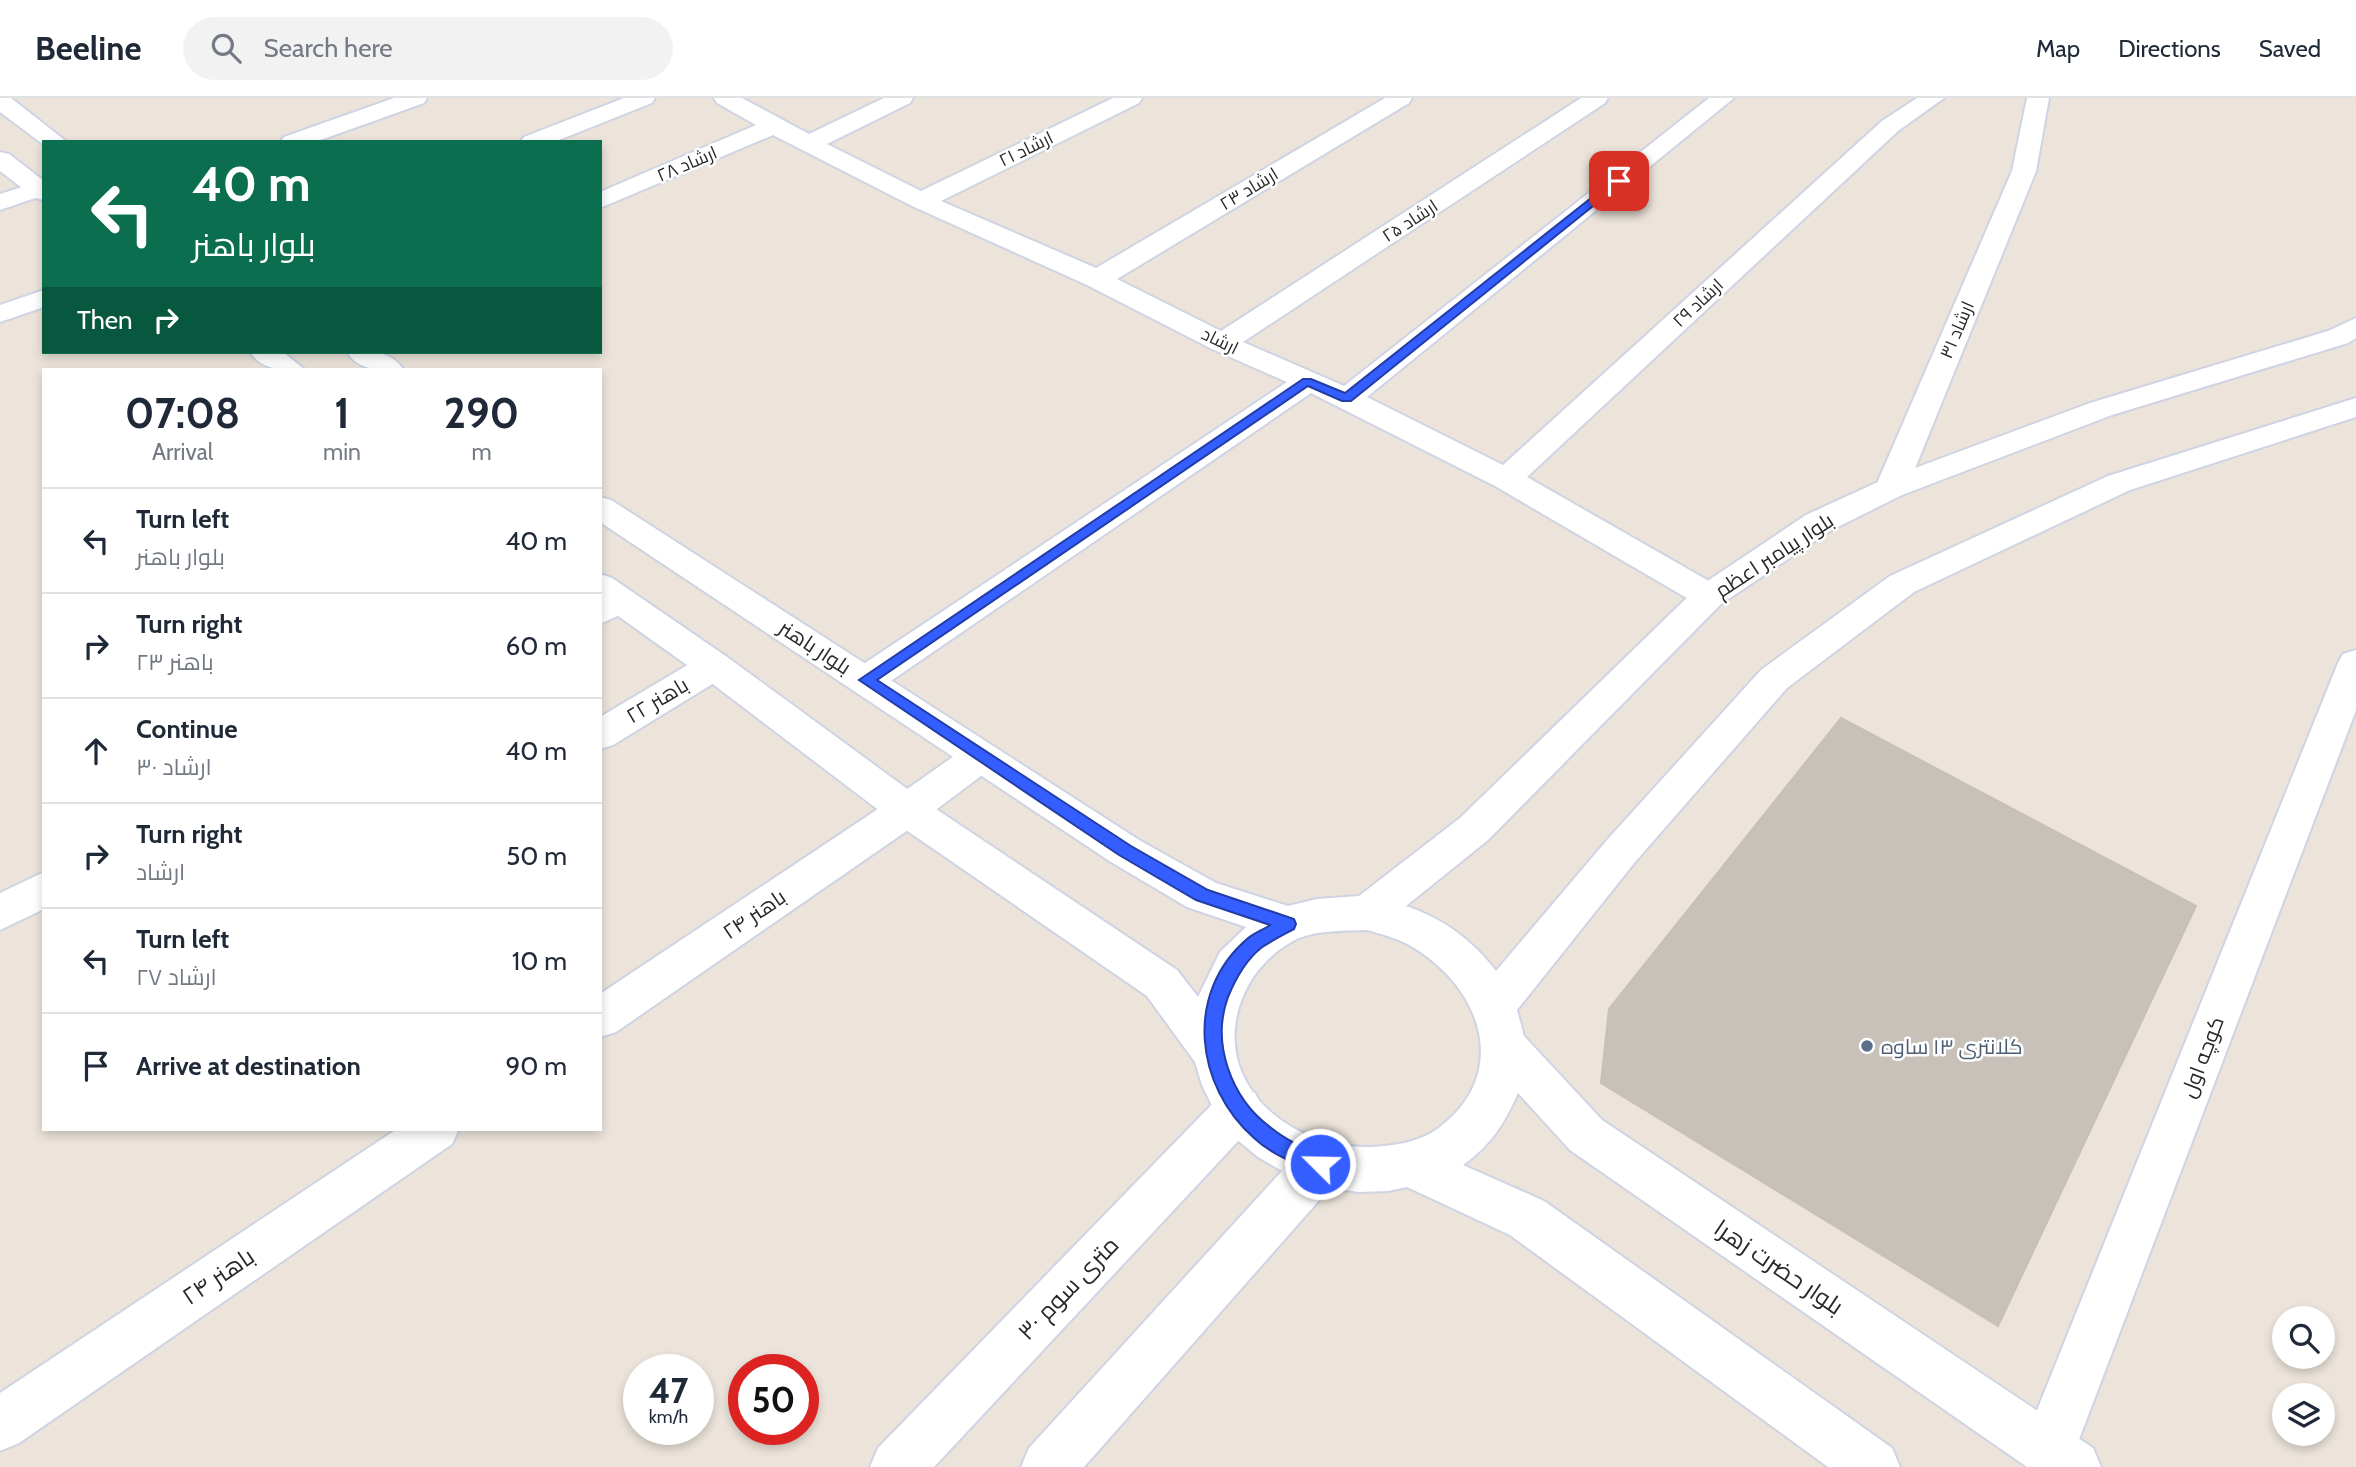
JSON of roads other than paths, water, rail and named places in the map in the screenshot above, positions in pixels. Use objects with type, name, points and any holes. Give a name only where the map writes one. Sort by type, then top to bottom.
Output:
[{"type":"street","points":[[537,140],[644,98]]},
{"type":"street","name":"ارشاد","points":[[725,98],[921,201],[1097,279],[1222,343],[1347,398],[1506,479],[1709,596]]},
{"type":"street","points":[[810,143],[902,98]]},
{"type":"street","name":"ارشاد ۲۱","points":[[921,201],[1131,98]]},
{"type":"street","name":"ارشاد ۲۳","points":[[1097,279],[1401,98]]},
{"type":"street","name":"ارشاد ۲۵","points":[[1222,343],[1597,98]]},
{"type":"street","points":[[1347,398],[1723,98]]},
{"type":"street","name":"ارشاد ۲۹","points":[[1506,479],[1890,127],[1933,98]]},
{"type":"street","name":"ارشاد ۳۱","points":[[1891,488],[2024,171],[2038,98]]},
{"type":"street","points":[[298,140],[414,99]]},
{"type":"street","points":[[0,101],[52,140]]},
{"type":"street","name":"ارشاد ۲۸","points":[[602,200],[774,126]]},
{"type":"street","points":[[0,159],[41,191]]},
{"type":"street","points":[[0,202],[41,191]]},
{"type":"street","points":[[0,314],[42,299]]},
{"type":"street","name":"بلوار پیامبر اعظم","points":[[1367,914],[1474,829],[1709,596],[1818,523],[1891,488],[2101,410],[2338,337],[2356,326]]},
{"type":"street","points":[[267,354],[288,368]]},
{"type":"street","points":[[364,354],[386,368]]},
{"type":"street","points":[[866,680],[1307,382]]},
{"type":"street","points":[[607,600],[714,666],[907,810],[1162,983],[1213,1051],[1222,1081],[1239,1108],[1261,1132],[1288,1151],[1320,1164],[1367,1172],[1412,1166],[1452,1148],[1482,1119],[1500,1083],[1499,1025],[1621,851],[1774,679],[1902,584],[2119,483],[2356,407]]},
{"type":"street","name":"بلوار باهنر","points":[[602,508],[1125,851],[1202,895],[1288,924]]},
{"type":"street","name":"باهنر ۲۲","points":[[602,734],[714,666]]},
{"type":"street","name":"کوچه اول","points":[[2061,1458],[2355,668]]},
{"type":"street","name":"باهنر ۲۴","points":[[602,1017],[907,810],[980,757]]},
{"type":"street","points":[[0,913],[42,890]]},
{"type":"street","name":"بلوار حضرت زهرا","points":[[1213,1051],[1214,1011],[1228,974],[1254,944],[1288,924],[1326,914],[1367,914],[1407,924],[1444,944],[1474,971],[1499,1025],[1586,1135],[2061,1458]]},
{"type":"street","name":"۳۰ متری سوم","points":[[897,1467],[1239,1108]]},
{"type":"street","name":"باهنر ۲۴","points":[[0,1424],[433,1131]]},
{"type":"street","points":[[1048,1467],[1320,1164]]},
{"type":"street","points":[[1412,1166],[1527,1218],[1873,1467]]},
{"type":"place","name":"کلانتری ۱۳ ساوه","points":[[1867,1046]]}]
